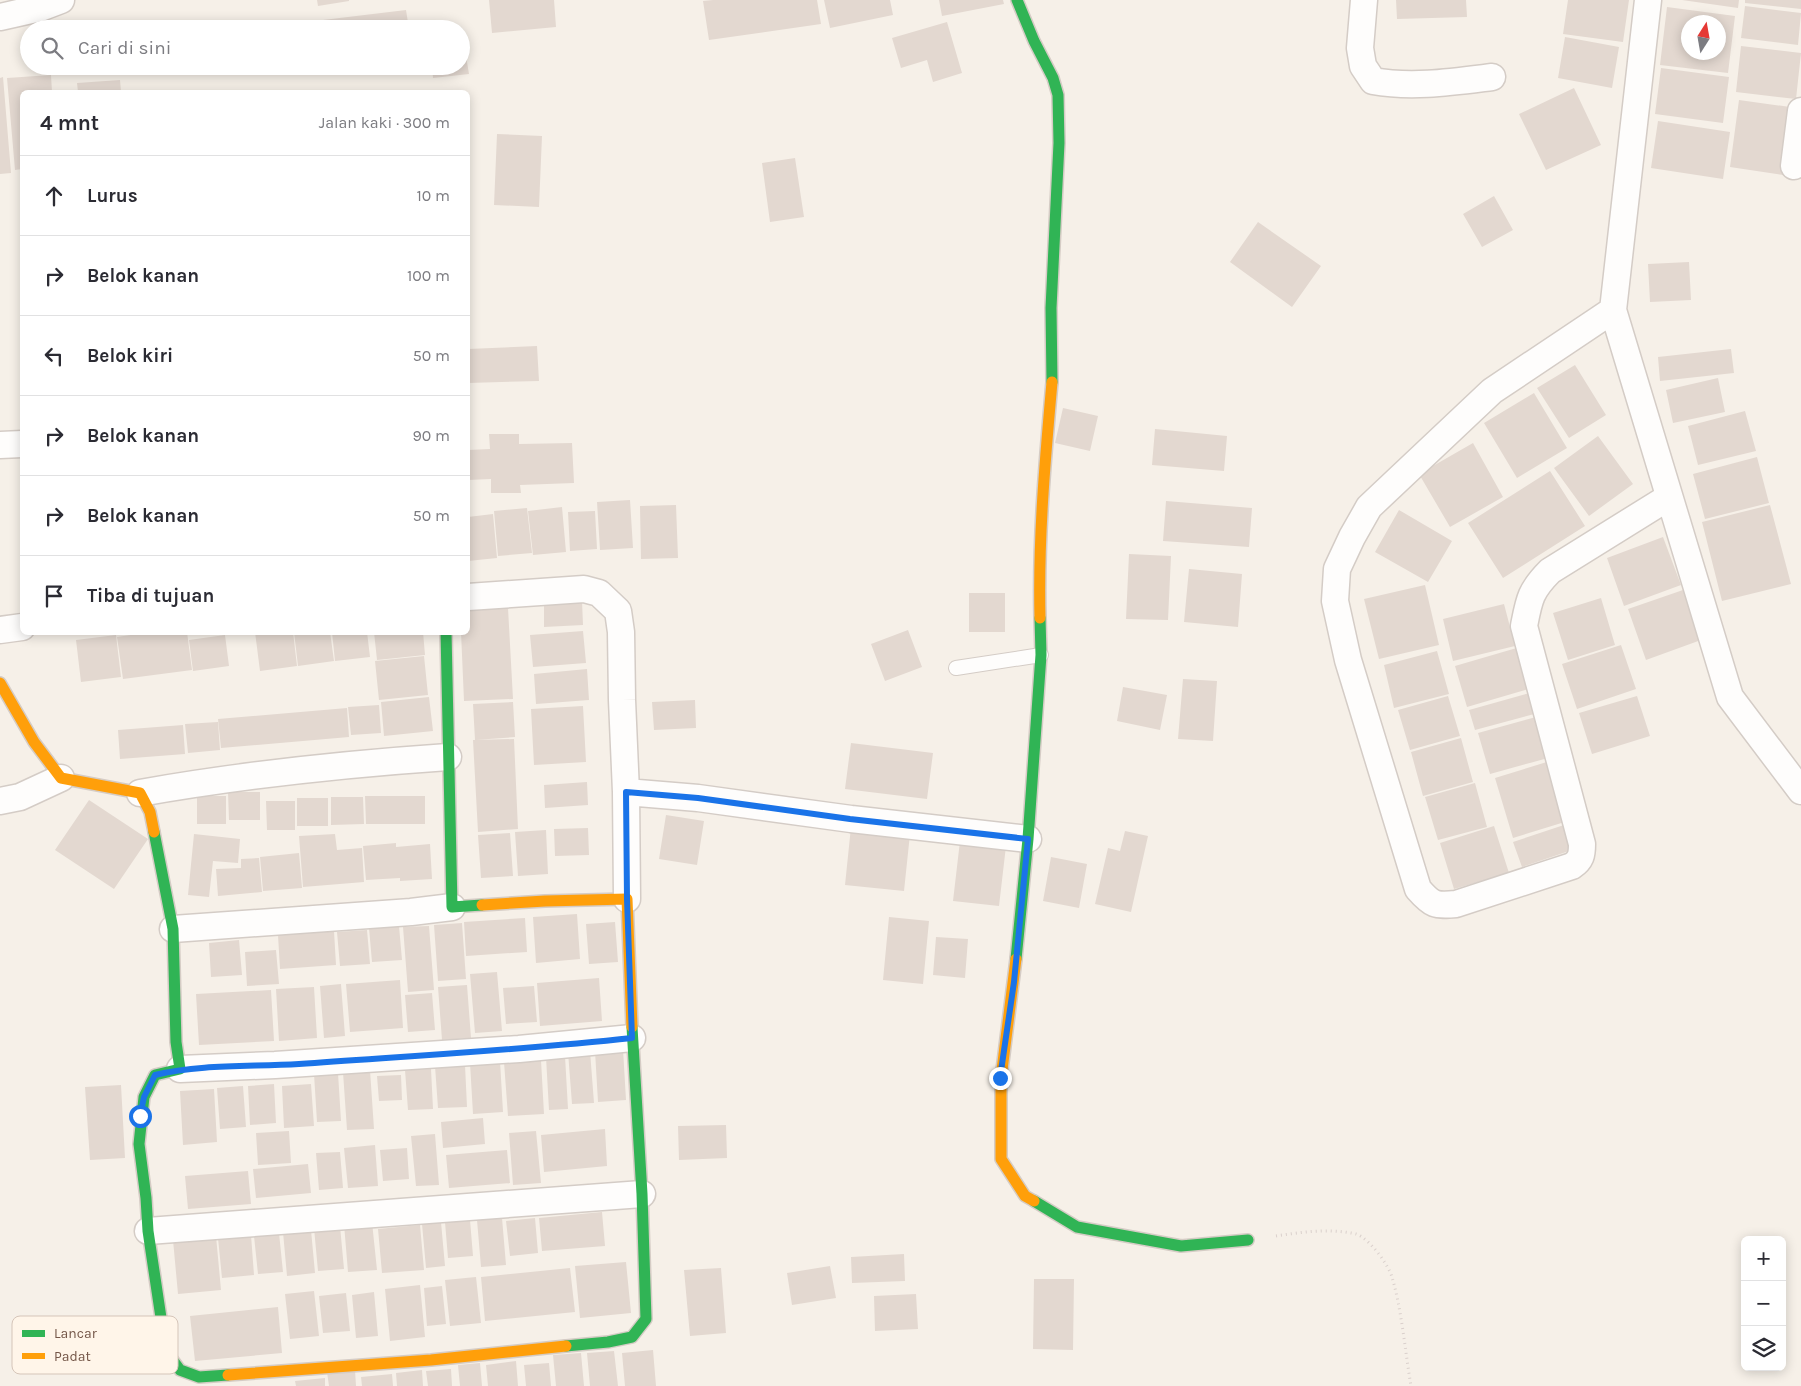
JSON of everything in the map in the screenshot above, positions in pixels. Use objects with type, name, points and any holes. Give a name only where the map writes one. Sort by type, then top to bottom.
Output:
[{"type":"street","points":[[0,17],[40,8],[61,0]]},
{"type":"street","points":[[1017,0],[1053,78],[1058,95],[1059,142],[1051,308],[1053,376],[1046,447],[1039,564],[1041,655],[1028,839],[1014,982],[1000,1078],[1001,1159],[1025,1196],[1077,1227],[1181,1246],[1248,1240]]},
{"type":"street","points":[[1364,0],[1360,48],[1363,66],[1372,81],[1391,84],[1429,83],[1492,77]]},
{"type":"street","points":[[1648,0],[1613,310],[1730,697],[1801,791]]},
{"type":"street","points":[[1794,166],[1801,111]]},
{"type":"street","points":[[1613,310],[1492,391],[1369,508],[1352,537],[1337,569],[1335,601],[1348,660],[1418,890],[1430,902],[1444,905],[1456,904],[1572,866],[1582,857],[1582,844],[1524,626],[1529,598],[1541,580],[1550,571],[1669,497]]},
{"type":"street","points":[[0,445],[20,444]]},
{"type":"street","points":[[178,1367],[180,1370],[199,1377],[432,1360],[608,1342],[632,1337],[646,1319],[642,1194],[632,1038],[621,632],[618,611],[599,594],[584,589],[470,596]]},
{"type":"street","points":[[0,630],[20,627]]},
{"type":"street","points":[[446,635],[452,907]]},
{"type":"street","points":[[0,683],[34,742],[61,778]]},
{"type":"street","points":[[0,801],[20,797],[61,778],[140,792],[283,771],[448,757]]},
{"type":"street","points":[[140,792],[150,812],[173,928],[176,1042],[180,1069]]},
{"type":"street","points":[[626,792],[698,798],[850,819],[1028,839]]},
{"type":"street","points":[[173,928],[391,914],[545,900],[627,899]]},
{"type":"street","points":[[161,1316],[148,1231],[139,1144],[144,1097],[155,1075],[180,1069],[275,1065],[519,1049],[632,1038]]},
{"type":"street","points":[[148,1231],[642,1194]]},
{"type":"lane","points":[[956,668],[1041,655]]},
{"type":"path","points":[[1248,1240],[1316,1231],[1358,1234],[1372,1245],[1391,1275],[1411,1386]]},
{"type":"building","points":[[317,0],[349,0],[349,1],[318,6]]},
{"type":"building","points":[[489,0],[554,0],[556,27],[492,33]]},
{"type":"building","points":[[817,0],[821,24],[709,40],[703,1]]},
{"type":"building","points":[[824,0],[890,0],[893,15],[830,28]]},
{"type":"building","points":[[939,0],[1003,0],[1004,4],[942,16]]},
{"type":"building","points":[[1396,0],[1466,0],[1467,17],[1397,19]]},
{"type":"building","points":[[1568,0],[1629,0],[1623,42],[1563,34]]},
{"type":"building","points":[[1682,0],[1739,0],[1738,8]]},
{"type":"building","points":[[1745,0],[1801,0],[1801,9],[1745,3]]},
{"type":"building","points":[[1745,6],[1801,13],[1798,45],[1741,38]]},
{"type":"building","points":[[1667,7],[1735,16],[1728,73],[1660,65]]},
{"type":"building","points":[[406,10],[408,20],[323,20]]},
{"type":"building","points":[[947,22],[962,73],[933,82],[927,60],[901,68],[892,38]]},
{"type":"building","points":[[1565,37],[1619,47],[1612,88],[1558,78]]},
{"type":"building","points":[[1741,46],[1801,53],[1796,99],[1736,92]]},
{"type":"building","points":[[1661,68],[1729,77],[1723,123],[1655,114]]},
{"type":"building","points":[[51,75],[52,90],[20,90],[20,169],[15,170],[7,78]]},
{"type":"building","points":[[433,75],[460,75],[433,78]]},
{"type":"building","points":[[3,77],[11,173],[0,174],[0,78]]},
{"type":"building","points":[[120,80],[121,90],[78,90],[77,83]]},
{"type":"building","points":[[1574,88],[1601,145],[1546,170],[1519,114]]},
{"type":"building","points":[[1739,100],[1790,107],[1790,176],[1730,167]]},
{"type":"building","points":[[1658,121],[1730,132],[1723,179],[1651,168]]},
{"type":"building","points":[[497,134],[542,136],[539,207],[494,205]]},
{"type":"building","points":[[795,158],[804,217],[770,222],[762,163]]},
{"type":"building","points":[[1494,196],[1513,230],[1482,247],[1463,214]]},
{"type":"building","points":[[1258,222],[1321,266],[1292,307],[1230,262]]},
{"type":"building","points":[[1689,262],[1691,300],[1650,302],[1648,264]]},
{"type":"building","points":[[537,346],[539,381],[470,383],[470,349]]},
{"type":"building","points":[[1731,349],[1734,373],[1660,381],[1658,357]]},
{"type":"building","points":[[1575,365],[1606,415],[1569,438],[1537,388]]},
{"type":"building","points":[[1718,378],[1725,412],[1673,423],[1666,390]]},
{"type":"building","points":[[1534,393],[1567,448],[1517,478],[1484,423]]},
{"type":"building","points":[[1063,408],[1098,416],[1090,451],[1055,443]]},
{"type":"building","points":[[1745,411],[1756,451],[1698,465],[1688,426]]},
{"type":"building","points":[[1155,429],[1227,436],[1224,471],[1152,465]]},
{"type":"building","points":[[489,434],[519,434],[519,444],[572,443],[574,483],[520,485],[521,493],[491,493],[491,479],[470,480],[470,450],[490,449]]},
{"type":"building","points":[[1598,436],[1633,484],[1589,516],[1554,468]]},
{"type":"building","points":[[1473,443],[1503,497],[1450,527],[1419,474]]},
{"type":"building","points":[[1757,457],[1769,503],[1705,519],[1693,474]]},
{"type":"building","points":[[1550,471],[1585,526],[1503,578],[1468,523]]},
{"type":"building","points":[[630,500],[633,548],[600,550],[597,502]]},
{"type":"building","points":[[1166,501],[1252,508],[1249,547],[1163,541]]},
{"type":"building","points":[[676,505],[678,558],[641,559],[640,506]]},
{"type":"building","points":[[1770,505],[1791,584],[1722,601],[1702,522]]},
{"type":"building","points":[[562,507],[566,552],[533,555],[528,511]]},
{"type":"building","points":[[527,508],[532,553],[498,556],[494,511]]},
{"type":"building","points":[[1399,510],[1452,541],[1428,582],[1375,552]]},
{"type":"building","points":[[595,511],[597,549],[570,551],[568,512]]},
{"type":"building","points":[[493,514],[497,558],[470,561],[470,517]]},
{"type":"building","points":[[1663,537],[1681,585],[1624,606],[1607,558]]},
{"type":"building","points":[[1129,554],[1171,556],[1168,620],[1126,619]]},
{"type":"building","points":[[1189,569],[1242,574],[1238,627],[1184,622]]},
{"type":"building","points":[[1425,585],[1439,645],[1379,659],[1364,599]]},
{"type":"building","points":[[1683,590],[1701,640],[1646,660],[1628,609]]},
{"type":"building","points":[[969,593],[1005,593],[1005,632],[969,632]]},
{"type":"building","points":[[1601,598],[1615,645],[1568,660],[1553,613]]},
{"type":"building","points":[[582,601],[583,625],[544,627],[544,602]]},
{"type":"building","points":[[1504,604],[1515,646],[1453,661],[1443,619]]},
{"type":"building","points":[[508,608],[513,699],[464,701],[461,635],[470,635],[470,609]]},
{"type":"building","points":[[908,630],[922,667],[885,681],[871,644]]},
{"type":"building","points":[[583,631],[586,663],[533,667],[530,635]]},
{"type":"building","points":[[116,635],[121,677],[81,682],[76,640]]},
{"type":"building","points":[[131,635],[187,635],[192,670],[123,679],[117,637]]},
{"type":"building","points":[[225,635],[229,666],[193,671],[189,640]]},
{"type":"building","points":[[255,635],[293,635],[297,666],[260,671]]},
{"type":"building","points":[[294,635],[330,635],[334,661],[298,666]]},
{"type":"building","points":[[332,635],[367,635],[370,657],[335,661]]},
{"type":"building","points":[[374,635],[423,635],[425,655],[377,660]]},
{"type":"building","points":[[1621,645],[1636,689],[1577,709],[1562,664]]},
{"type":"building","points":[[1520,647],[1532,688],[1467,707],[1455,666]]},
{"type":"building","points":[[1437,651],[1449,694],[1394,708],[1384,665]]},
{"type":"building","points":[[424,656],[428,695],[379,700],[375,661]]},
{"type":"building","points":[[587,669],[589,700],[536,704],[534,674]]},
{"type":"building","points":[[1183,679],[1217,681],[1213,741],[1178,739]]},
{"type":"building","points":[[1123,687],[1167,695],[1160,730],[1117,721]]},
{"type":"building","points":[[1533,692],[1538,713],[1475,730],[1469,710]]},
{"type":"building","points":[[1448,696],[1460,736],[1410,750],[1398,710]]},
{"type":"building","points":[[1637,696],[1650,736],[1592,754],[1579,713]]},
{"type":"building","points":[[429,697],[433,731],[384,736],[381,702]]},
{"type":"building","points":[[695,700],[696,728],[654,730],[652,702]]},
{"type":"building","points":[[513,702],[515,737],[475,740],[473,704]]},
{"type":"building","points":[[379,705],[381,733],[351,735],[348,707]]},
{"type":"building","points":[[583,706],[586,762],[534,765],[531,709]]},
{"type":"building","points":[[347,708],[349,737],[221,748],[218,719]]},
{"type":"building","points":[[1536,717],[1548,758],[1490,774],[1478,733]]},
{"type":"building","points":[[218,722],[220,750],[188,753],[185,724]]},
{"type":"building","points":[[183,725],[185,754],[120,759],[118,730]]},
{"type":"building","points":[[1461,738],[1473,782],[1423,796],[1411,752]]},
{"type":"building","points":[[514,739],[518,829],[478,832],[473,740]]},
{"type":"building","points":[[851,743],[933,753],[927,799],[845,789]]},
{"type":"building","points":[[1550,761],[1568,821],[1513,838],[1495,778]]},
{"type":"building","points":[[587,782],[588,805],[545,808],[544,785]]},
{"type":"building","points":[[1475,783],[1487,827],[1438,840],[1425,797]]},
{"type":"building","points":[[228,792],[260,792],[260,820],[229,820]]},
{"type":"building","points":[[197,796],[226,796],[226,824],[197,824]]},
{"type":"building","points":[[365,796],[425,796],[425,824],[366,824]]},
{"type":"building","points":[[331,797],[363,797],[364,824],[331,825]]},
{"type":"building","points":[[297,798],[328,798],[328,826],[297,826]]},
{"type":"building","points":[[89,800],[148,839],[114,889],[55,850]]},
{"type":"building","points":[[266,801],[295,801],[295,830],[267,830]]},
{"type":"building","points":[[666,815],[704,821],[697,865],[659,859]]},
{"type":"building","points":[[1570,823],[1578,848],[1522,867],[1513,842]]},
{"type":"building","points":[[1494,826],[1509,873],[1454,889],[1440,843]]},
{"type":"building","points":[[851,827],[910,834],[904,891],[845,885]]},
{"type":"building","points":[[588,828],[589,855],[555,856],[554,829]]},
{"type":"building","points":[[546,830],[548,874],[518,876],[515,832]]},
{"type":"building","points":[[1125,831],[1148,836],[1131,912],[1095,904],[1108,848],[1120,851]]},
{"type":"building","points":[[510,833],[513,876],[481,878],[478,835]]},
{"type":"building","points":[[194,834],[240,839],[238,863],[213,861],[209,897],[188,895]]},
{"type":"building","points":[[335,834],[337,850],[362,848],[364,882],[303,887],[299,836]]},
{"type":"building","points":[[960,841],[1006,846],[999,906],[953,901]]},
{"type":"building","points":[[396,843],[396,847],[430,844],[432,879],[400,881],[400,878],[366,880],[363,846]]},
{"type":"building","points":[[299,853],[302,888],[263,891],[260,857]]},
{"type":"building","points":[[1051,857],[1087,864],[1079,908],[1043,901]]},
{"type":"building","points":[[259,858],[262,892],[218,896],[216,869],[241,868],[241,859]]},
{"type":"building","points":[[577,914],[580,959],[536,963],[533,917]]},
{"type":"building","points":[[889,917],[929,921],[923,984],[883,980]]},
{"type":"building","points":[[525,918],[527,952],[466,956],[464,922]]},
{"type":"building","points":[[615,922],[618,962],[589,964],[586,924]]},
{"type":"building","points":[[462,923],[466,979],[438,981],[434,925]]},
{"type":"building","points":[[399,926],[402,960],[372,962],[369,928]]},
{"type":"building","points":[[429,926],[434,990],[408,992],[403,927]]},
{"type":"building","points":[[367,930],[370,964],[340,966],[337,932]]},
{"type":"building","points":[[334,931],[336,965],[280,969],[278,935]]},
{"type":"building","points":[[936,937],[968,939],[965,978],[933,975]]},
{"type":"building","points":[[239,940],[242,975],[211,977],[209,943]]},
{"type":"building","points":[[276,950],[279,984],[247,986],[245,952]]},
{"type":"building","points":[[497,972],[502,1031],[475,1033],[470,974]]},
{"type":"building","points":[[599,978],[602,1021],[540,1026],[537,983]]},
{"type":"building","points":[[400,980],[403,1028],[350,1032],[346,984]]},
{"type":"building","points":[[341,984],[345,1036],[324,1038],[320,986]]},
{"type":"building","points":[[467,985],[471,1038],[442,1040],[438,987]]},
{"type":"building","points":[[534,986],[537,1022],[506,1024],[503,988]]},
{"type":"building","points":[[314,987],[317,1038],[279,1041],[276,989]]},
{"type":"building","points":[[271,990],[274,1041],[199,1045],[196,994]]},
{"type":"building","points":[[432,993],[435,1030],[408,1032],[405,995]]},
{"type":"building","points":[[623,1049],[626,1100],[598,1102],[595,1051]]},
{"type":"building","points":[[590,1051],[594,1103],[572,1104],[568,1052]]},
{"type":"building","points":[[565,1056],[568,1109],[549,1110],[546,1057]]},
{"type":"building","points":[[541,1060],[544,1114],[508,1116],[504,1062]]},
{"type":"building","points":[[500,1061],[503,1112],[473,1114],[470,1063]]},
{"type":"building","points":[[465,1065],[467,1107],[438,1108],[435,1066]]},
{"type":"building","points":[[431,1069],[433,1109],[408,1110],[405,1070]]},
{"type":"building","points":[[370,1070],[374,1129],[347,1130],[343,1072]]},
{"type":"building","points":[[338,1073],[341,1121],[317,1122],[314,1074]]},
{"type":"building","points":[[401,1075],[402,1100],[379,1101],[377,1076]]},
{"type":"building","points":[[274,1084],[276,1123],[250,1125],[248,1086]]},
{"type":"building","points":[[311,1084],[314,1126],[284,1128],[282,1086]]},
{"type":"building","points":[[121,1085],[125,1158],[90,1160],[85,1087]]},
{"type":"building","points":[[243,1086],[246,1127],[220,1129],[217,1088]]},
{"type":"building","points":[[214,1089],[217,1142],[183,1145],[180,1091]]},
{"type":"building","points":[[483,1118],[485,1144],[443,1148],[441,1122]]},
{"type":"building","points":[[726,1125],[727,1158],[679,1160],[678,1126]]},
{"type":"building","points":[[605,1129],[607,1166],[544,1172],[541,1135]]},
{"type":"building","points":[[289,1131],[291,1163],[258,1165],[256,1133]]},
{"type":"building","points":[[536,1131],[541,1183],[513,1185],[509,1133]]},
{"type":"building","points":[[435,1134],[439,1185],[416,1186],[411,1136]]},
{"type":"building","points":[[375,1145],[378,1186],[348,1188],[344,1148]]},
{"type":"building","points":[[407,1148],[409,1179],[383,1181],[380,1150]]},
{"type":"building","points":[[507,1150],[510,1183],[449,1188],[446,1155]]},
{"type":"building","points":[[340,1152],[343,1188],[319,1190],[316,1153]]},
{"type":"building","points":[[308,1164],[311,1193],[256,1198],[253,1169]]},
{"type":"building","points":[[248,1171],[251,1204],[188,1209],[185,1176]]},
{"type":"building","points":[[602,1212],[605,1246],[542,1251],[539,1218]]},
{"type":"building","points":[[502,1218],[506,1265],[481,1267],[477,1220]]},
{"type":"building","points":[[535,1218],[538,1253],[510,1256],[506,1221]]},
{"type":"building","points":[[470,1220],[473,1256],[448,1258],[445,1222]]},
{"type":"building","points":[[372,1222],[377,1270],[348,1272],[344,1224]]},
{"type":"building","points":[[441,1222],[445,1266],[426,1268],[422,1224]]},
{"type":"building","points":[[420,1225],[424,1270],[382,1273],[378,1229]]},
{"type":"building","points":[[340,1226],[344,1269],[318,1271],[314,1228]]},
{"type":"building","points":[[311,1230],[315,1273],[287,1276],[283,1232]]},
{"type":"building","points":[[279,1233],[283,1272],[258,1274],[254,1236]]},
{"type":"building","points":[[251,1235],[254,1275],[222,1278],[218,1238]]},
{"type":"building","points":[[216,1236],[221,1290],[178,1294],[173,1240]]},
{"type":"building","points":[[904,1254],[905,1281],[852,1283],[851,1257]]},
{"type":"building","points":[[626,1262],[631,1313],[580,1318],[575,1266]]},
{"type":"building","points":[[830,1266],[836,1298],[792,1305],[787,1273]]},
{"type":"building","points":[[570,1268],[575,1312],[485,1321],[481,1277]]},
{"type":"building","points":[[721,1268],[726,1333],[690,1336],[684,1270]]},
{"type":"building","points":[[476,1277],[481,1323],[450,1326],[445,1280]]},
{"type":"building","points":[[1034,1279],[1074,1279],[1073,1350],[1033,1349]]},
{"type":"building","points":[[420,1285],[425,1337],[390,1341],[385,1289]]},
{"type":"building","points":[[442,1286],[446,1324],[427,1326],[424,1288]]},
{"type":"building","points":[[314,1291],[319,1336],[290,1339],[285,1294]]},
{"type":"building","points":[[374,1292],[378,1336],[356,1338],[352,1295]]},
{"type":"building","points":[[346,1293],[350,1331],[323,1333],[319,1296]]},
{"type":"building","points":[[916,1294],[918,1329],[875,1331],[874,1296]]},
{"type":"building","points":[[278,1307],[282,1353],[195,1361],[190,1316]]},
{"type":"building","points":[[653,1350],[656,1386],[625,1386],[622,1353]]},
{"type":"building","points":[[614,1351],[618,1386],[590,1386],[587,1353]]},
{"type":"building","points":[[581,1353],[584,1386],[556,1386],[553,1355]]},
{"type":"building","points":[[516,1361],[518,1386],[488,1386],[486,1365]]},
{"type":"building","points":[[480,1363],[482,1386],[460,1386],[458,1365]]},
{"type":"building","points":[[549,1363],[551,1386],[526,1386],[524,1365]]},
{"type":"building","points":[[451,1369],[452,1386],[428,1386],[426,1371]]},
{"type":"building","points":[[355,1370],[356,1386],[329,1386],[327,1372]]},
{"type":"building","points":[[422,1370],[423,1386],[397,1386],[396,1373]]},
{"type":"building","points":[[392,1374],[393,1386],[362,1386],[361,1377]]},
{"type":"building","points":[[325,1378],[325,1386],[296,1386],[295,1381]]},
{"type":"traffic: fast","points":[[1017,0],[1034,41],[1053,78],[1058,95],[1059,143],[1051,308],[1052,382]]},
{"type":"traffic: fast","points":[[1016,959],[1028,839],[1041,655],[1040,618]]},
{"type":"traffic: fast","points":[[446,635],[452,907],[482,905]]},
{"type":"traffic: fast","points":[[154,832],[173,929],[176,1042],[180,1069],[155,1075],[144,1097],[139,1144],[148,1231],[161,1316]]},
{"type":"traffic: fast","points":[[566,1346],[608,1342],[632,1337],[646,1319],[642,1194],[632,1027]]},
{"type":"traffic: fast","points":[[1034,1201],[1077,1227],[1181,1246],[1248,1240]]},
{"type":"traffic: fast","points":[[178,1367],[180,1370],[199,1377],[228,1375]]},
{"type":"traffic: slow","points":[[1040,618],[1041,529],[1052,382]]},
{"type":"traffic: slow","points":[[0,683],[34,742],[61,778],[140,793],[150,812],[154,832]]},
{"type":"traffic: slow","points":[[482,905],[627,899],[632,1027]]},
{"type":"traffic: slow","points":[[1016,959],[1001,1078],[1001,1159],[1025,1196],[1034,1201]]},
{"type":"traffic: slow","points":[[228,1375],[431,1360],[566,1346]]},
{"type":"route","points":[[140,1116],[144,1097],[155,1075],[180,1069],[275,1065],[519,1049],[632,1038],[627,899],[626,792],[698,798],[850,819],[1028,839],[1014,982],[1000,1078]]}]
